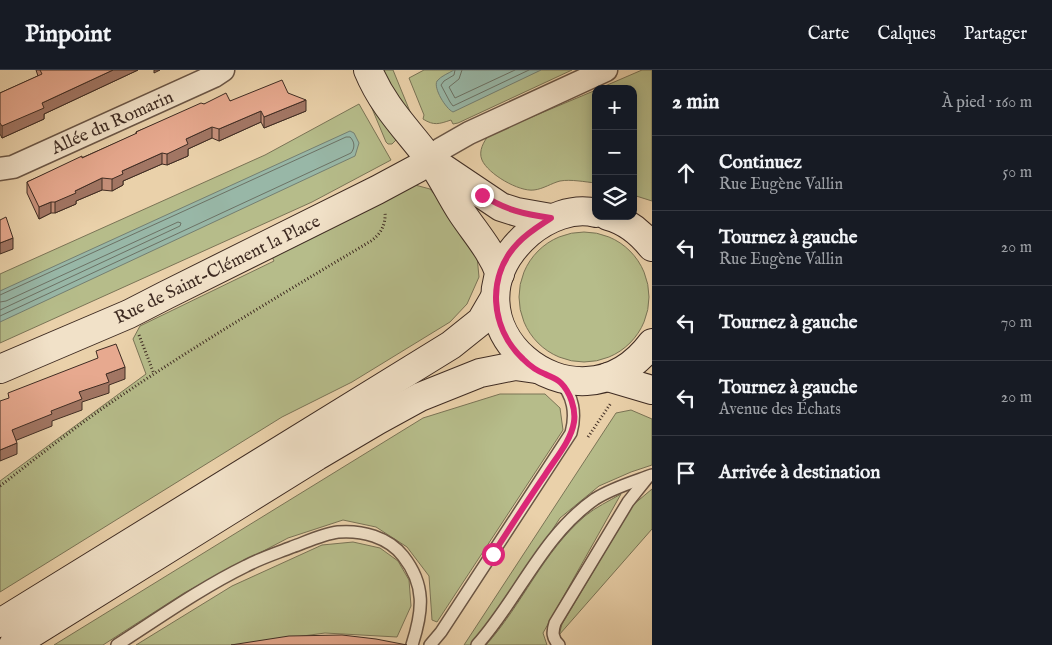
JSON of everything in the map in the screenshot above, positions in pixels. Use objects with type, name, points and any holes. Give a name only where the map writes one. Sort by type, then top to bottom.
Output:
[{"type":"main road","points":[[368,70],[374,86],[391,113],[429,159],[462,212],[491,252],[498,286],[497,315],[503,332],[523,359],[545,373]]},
{"type":"main road","points":[[429,159],[501,207],[551,218]]},
{"type":"main road","name":"Rue de Saint-Clément la Place","points":[[0,369],[166,296],[377,190],[418,168],[429,159]]},
{"type":"main road","points":[[0,623],[451,345],[481,321],[498,286],[506,259],[517,244],[551,218],[568,214],[592,212]]},
{"type":"main road","points":[[631,223],[652,247]]},
{"type":"main road","points":[[612,389],[628,366],[645,353],[652,343]]},
{"type":"main road","points":[[13,645],[378,420],[420,397],[480,373],[515,366],[612,389],[652,390]]},
{"type":"street","name":"Allée du Romarin","points":[[0,169],[6,169],[22,163],[214,76],[223,70]]},
{"type":"street","points":[[429,159],[441,149],[469,133],[606,70]]},
{"type":"lane","points":[[430,645],[452,617],[570,433],[574,421],[572,401],[566,389],[545,373]]},
{"type":"lane","points":[[477,645],[498,621],[549,544],[563,527],[597,498],[619,486],[650,476]]},
{"type":"lane","points":[[559,645],[553,635],[555,623],[628,502],[650,476]]},
{"type":"lane","points":[[117,645],[204,589],[247,565],[314,538],[338,532],[366,532],[398,550],[412,567],[420,595],[420,620],[412,645]]},
{"type":"path","points":[[0,486],[105,407],[154,374],[371,241],[384,226],[385,209]]},
{"type":"path","points":[[137,330],[154,374]]},
{"type":"path","points":[[588,437],[608,405],[612,389]]},
{"type":"green space","points":[[381,70],[393,70],[411,114],[411,120]]},
{"type":"green space","points":[[424,70],[572,70],[458,123],[453,124],[451,120],[437,124],[423,119],[424,115],[409,78]]},
{"type":"green space","points":[[642,70],[652,70],[652,201],[637,196],[637,85],[607,85]]},
{"type":"green space","points":[[592,92],[592,182],[564,180],[534,190],[513,185],[497,176],[482,160],[481,150],[489,135]]},
{"type":"green space","points":[[366,94],[397,139],[392,144],[386,142]]},
{"type":"green space","points":[[359,104],[391,160],[312,202],[0,343],[0,274],[265,155]]},
{"type":"green space","points":[[415,185],[430,189],[477,256],[479,277],[467,304],[450,322],[352,382],[282,417],[0,592],[0,481],[146,374],[133,339],[140,326],[274,261],[271,255]]},
{"type":"green space","points":[[584,232],[609,236],[630,251],[645,272],[649,297],[645,322],[630,343],[609,358],[584,362],[559,358],[538,343],[523,322],[519,297],[523,272],[538,251],[559,236]]},
{"type":"green space","points":[[500,394],[545,394],[560,408],[563,430],[437,622],[432,620],[429,576],[407,547],[376,527],[343,520],[288,538],[184,593],[103,645],[54,645],[423,418]]},
{"type":"green space","points":[[631,410],[652,419],[652,465],[599,486],[560,518],[493,620],[470,645],[464,645],[616,413]]},
{"type":"green space","points":[[652,489],[652,529],[559,635],[562,624],[633,505]]},
{"type":"green space","points":[[621,494],[543,633],[547,645],[486,645],[570,530],[589,513]]},
{"type":"green space","points":[[353,542],[380,548],[398,561],[409,580],[411,606],[397,637],[325,633],[236,645],[136,645],[232,586],[322,545]]},
{"type":"water","points":[[454,70],[541,70],[453,112],[441,98],[436,84],[437,81]]},
{"type":"water","points":[[350,131],[354,133],[359,143],[355,156],[0,322],[0,291]]},
{"type":"building","points":[[40,70],[113,70],[42,103],[44,108],[2,126],[0,123],[0,93],[42,74]]},
{"type":"building","points":[[282,80],[288,93],[306,100],[264,117],[261,111],[219,129],[212,127],[186,139],[188,144],[167,154],[162,153],[122,171],[123,174],[112,179],[102,178],[75,191],[76,193],[39,207],[27,182],[226,93],[230,101]]},
{"type":"building","points":[[6,217],[13,238],[0,243],[0,220]]},
{"type":"building","points":[[116,344],[125,367],[106,374],[109,382],[79,392],[82,399],[51,411],[52,414],[12,430],[17,443],[0,450],[0,401],[9,398],[8,393],[98,358],[96,351]]},
{"type":"building","points":[[342,635],[407,645],[231,645],[289,636]]},
{"type":"route","points":[[482,195],[501,207],[533,216],[551,218],[517,244],[506,259],[500,274],[495,297],[497,315],[503,332],[523,359],[544,374],[554,377],[566,389],[572,401],[574,421],[566,443],[493,554]]}]
